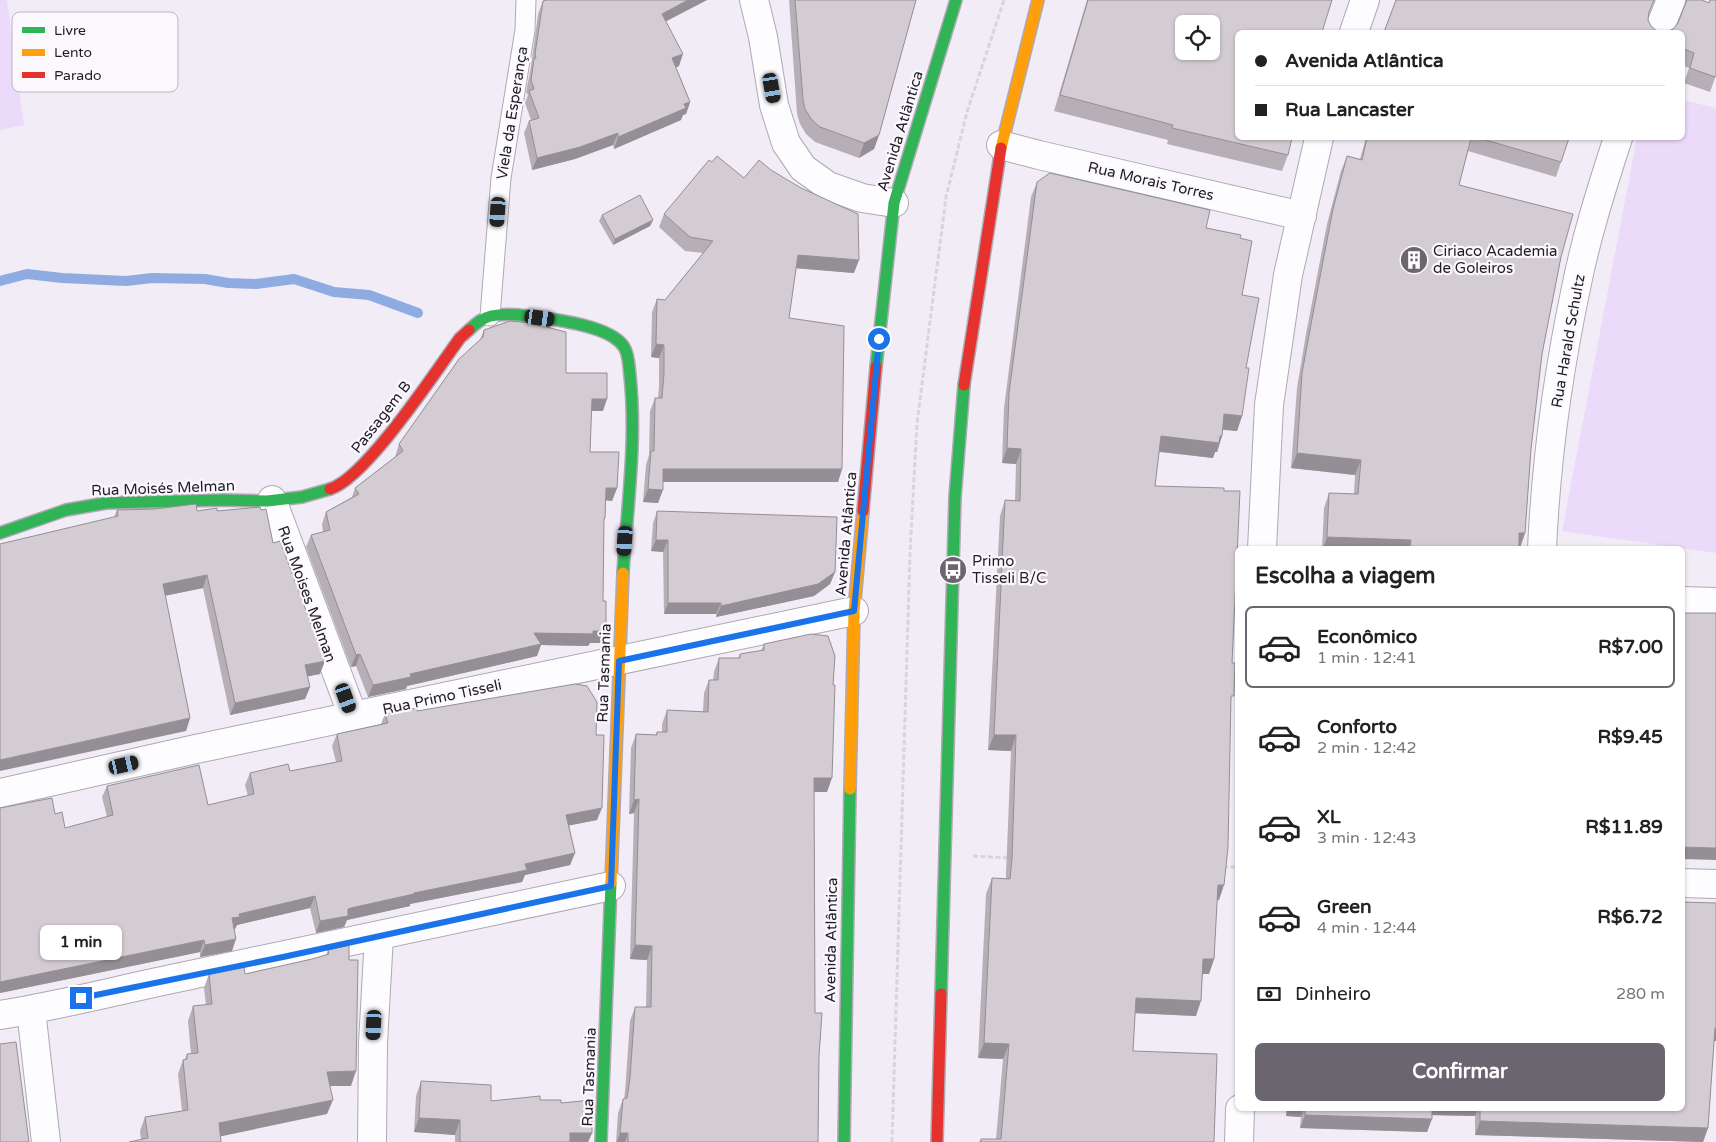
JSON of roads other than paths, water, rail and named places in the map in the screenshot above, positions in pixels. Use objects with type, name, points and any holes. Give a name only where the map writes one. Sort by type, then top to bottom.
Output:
[{"type":"main road","name":"Avenida Atlântica","points":[[844,1142],[854,611],[875,378],[894,203],[956,0]]},
{"type":"main road","points":[[937,1142],[955,497],[964,381],[1001,145],[1038,0]]},
{"type":"main road","name":"Rua Tasmania","points":[[490,316],[520,315],[559,320],[600,330],[619,341],[625,348],[629,367],[632,394],[632,443],[619,661],[601,1142]]},
{"type":"main road","name":"Passagem B","points":[[272,500],[302,497],[336,487],[360,469],[405,424],[460,338],[479,321],[490,316]]},
{"type":"main road","name":"Rua Moisés Melman","points":[[0,533],[66,510],[106,502],[272,500]]},
{"type":"street","points":[[754,0],[763,38],[774,105],[786,143],[803,168],[828,186],[862,198],[894,203]]},
{"type":"street","points":[[1355,30],[1365,0]]},
{"type":"street","points":[[1659,30],[1671,0]]},
{"type":"street","points":[[1262,546],[1269,405],[1288,275],[1319,140]]},
{"type":"street","name":"Rua Harald Schultz","points":[[1542,546],[1543,517],[1557,390],[1576,287],[1600,195],[1617,140]]},
{"type":"street","name":"Rua Morais Torres","points":[[1001,145],[1302,216]]},
{"type":"street","name":"Rua Moises Melman","points":[[272,500],[353,716]]},
{"type":"street","points":[[1685,601],[1716,602]]},
{"type":"street","name":"Rua Primo Tisseli","points":[[0,793],[186,751],[854,611]]},
{"type":"street","points":[[1685,883],[1716,884]]},
{"type":"street","points":[[0,1015],[31,1010],[611,886]]},
{"type":"street","points":[[372,1142],[373,1043],[379,936]]},
{"type":"street","points":[[31,1010],[46,1142]]},
{"type":"street","points":[[1239,1142],[1240,1111]]},
{"type":"lane","name":"Viela da Esperança","points":[[490,316],[501,178],[525,30],[526,0]]},
{"type":"waterway","points":[[0,281],[27,274],[62,278],[126,281],[152,278],[205,279],[228,283],[256,284],[294,279],[334,292],[369,295],[418,313]]},
{"type":"place","name":"Ciriaco Academia de Goleiros","points":[[1414,260]]},
{"type":"place","name":"Primo Tisseli B/C","points":[[953,570]]}]
